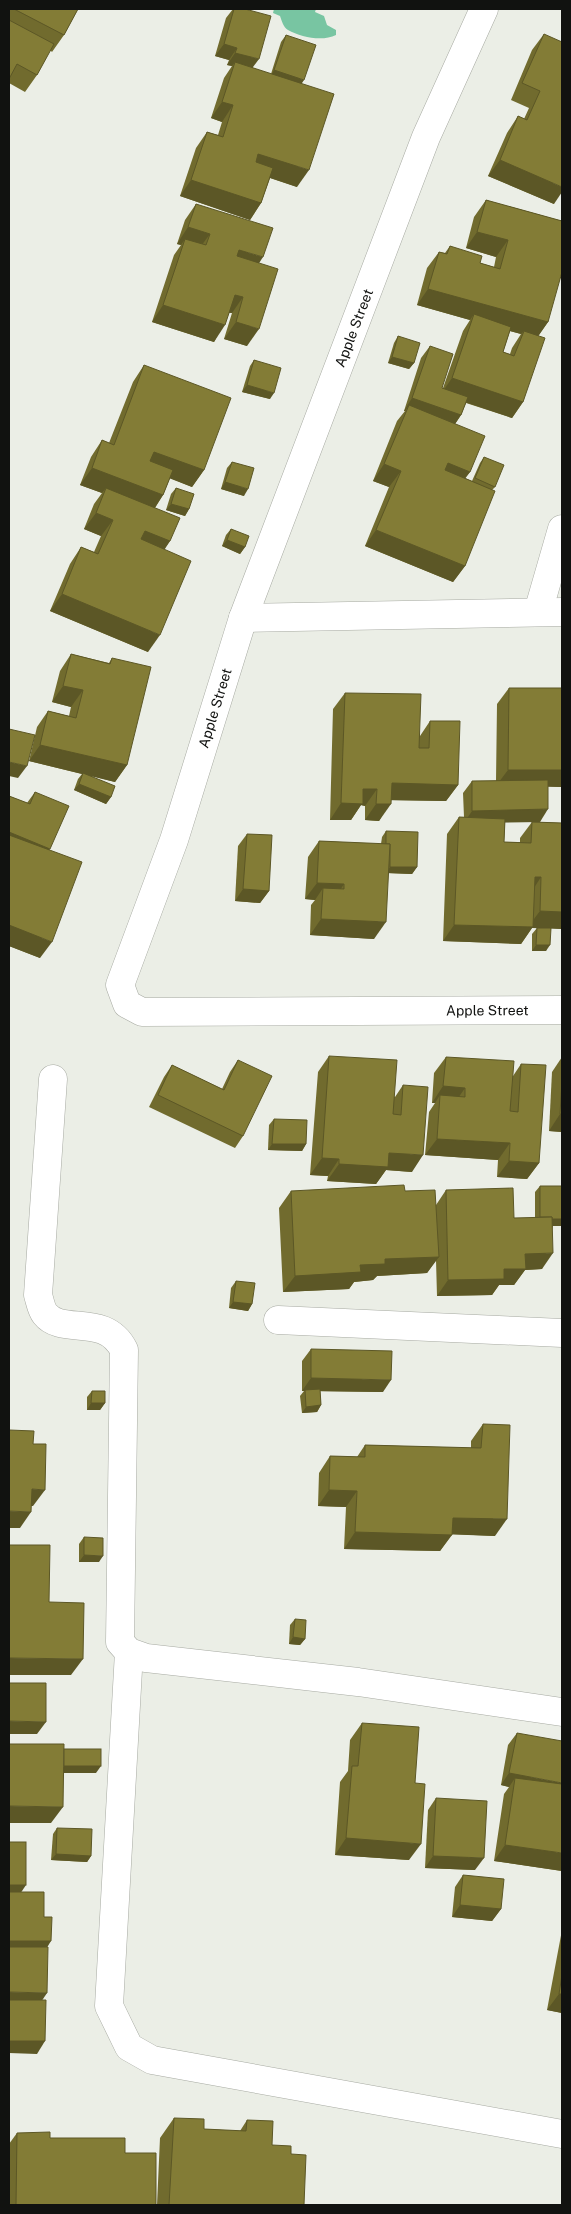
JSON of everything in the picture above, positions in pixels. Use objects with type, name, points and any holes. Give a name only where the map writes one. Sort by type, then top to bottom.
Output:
[{"type":"street","name":"Apple Street","points":[[484,9],[426,137],[243,618],[174,840],[120,985],[127,1004],[142,1012],[562,1010]]},
{"type":"street","points":[[243,618],[550,612],[562,528]]},
{"type":"street","points":[[53,1079],[38,1295],[44,1313],[52,1320],[102,1328],[119,1340],[124,1350],[120,1642],[130,1652],[146,1658],[358,1682],[562,1712]]},
{"type":"street","points":[[278,1320],[562,1333]]},
{"type":"street","points":[[130,1652],[109,2006],[129,2047],[152,2060],[562,2134]]},
{"type":"shaded area","points":[[274,9],[316,9],[315,12],[324,16],[327,25],[336,30],[336,35],[318,38],[305,37],[293,33],[285,27],[280,16],[273,13]]},
{"type":"building","points":[[14,9],[78,9],[64,35]]},
{"type":"building","points":[[234,9],[245,9],[271,16],[259,59],[235,53],[237,48],[224,44]]},
{"type":"building","points":[[9,20],[54,44],[37,75],[17,64],[9,79]]},
{"type":"building","points":[[544,34],[562,42],[562,187],[500,160],[518,116],[527,120],[540,91],[522,83]]},
{"type":"building","points":[[286,35],[316,45],[304,80],[274,70]]},
{"type":"building","points":[[235,62],[334,94],[309,170],[258,154],[256,162],[273,168],[261,203],[191,180],[207,132],[223,137],[233,105],[222,102]]},
{"type":"building","points":[[486,200],[562,221],[562,272],[548,322],[428,289],[439,252],[447,254],[450,246],[482,256],[480,263],[500,269],[508,240],[477,232]]},
{"type":"building","points":[[196,204],[273,228],[263,257],[239,250],[237,256],[278,269],[259,329],[236,322],[243,297],[235,295],[225,325],[163,305],[185,239],[206,245],[210,234],[188,227]]},
{"type":"building","points":[[474,314],[511,327],[503,352],[514,356],[524,331],[545,338],[523,402],[452,378]]},
{"type":"building","points":[[398,336],[420,343],[414,363],[392,357]]},
{"type":"building","points":[[430,346],[453,354],[442,388],[468,397],[461,415],[412,398]]},
{"type":"building","points":[[254,360],[281,368],[274,393],[247,385]]},
{"type":"building","points":[[144,365],[231,398],[204,470],[154,452],[150,461],[173,470],[163,495],[92,468],[102,440],[114,445]]},
{"type":"building","points":[[409,405],[485,436],[470,472],[448,463],[445,470],[495,491],[465,566],[376,530],[401,471],[384,464]]},
{"type":"building","points":[[484,457],[504,465],[495,487],[475,478]]},
{"type":"building","points":[[232,462],[254,468],[248,489],[225,482]]},
{"type":"building","points":[[106,488],[180,518],[170,541],[145,531],[141,539],[191,561],[160,635],[62,594],[81,547],[98,554],[113,520],[96,513]]},
{"type":"building","points":[[176,488],[194,494],[189,509],[171,504]]},
{"type":"building","points":[[231,529],[249,536],[245,547],[227,540]]},
{"type":"building","points":[[71,654],[110,664],[112,658],[151,667],[127,765],[40,745],[48,711],[76,718],[83,690],[63,686]]},
{"type":"building","points":[[509,688],[562,688],[562,770],[508,770]]},
{"type":"building","points":[[345,693],[421,694],[419,748],[429,748],[430,721],[460,721],[458,785],[392,783],[391,804],[376,804],[377,789],[363,789],[363,804],[341,803]]},
{"type":"building","points":[[9,729],[35,735],[27,766],[9,762]]},
{"type":"building","points":[[83,773],[115,786],[111,797],[79,784]]},
{"type":"building","points":[[548,780],[548,809],[472,811],[472,781]]},
{"type":"building","points":[[35,792],[69,806],[50,849],[9,832],[9,796],[30,804]]},
{"type":"building","points":[[459,817],[505,819],[504,842],[531,843],[532,822],[562,823],[562,912],[540,911],[541,877],[535,877],[533,927],[454,925]]},
{"type":"building","points":[[386,831],[418,832],[417,867],[390,867],[390,844],[386,844]]},
{"type":"building","points":[[247,834],[272,835],[269,891],[243,889]]},
{"type":"building","points":[[9,835],[82,862],[52,942],[9,925]]},
{"type":"building","points":[[319,841],[390,844],[386,922],[321,919],[323,888],[344,889],[344,884],[317,883]]},
{"type":"building","points":[[537,928],[551,928],[550,945],[536,945]]},
{"type":"building","points":[[329,1056],[397,1060],[393,1114],[401,1115],[403,1085],[428,1087],[423,1155],[389,1153],[388,1167],[339,1164],[339,1159],[322,1158]]},
{"type":"building","points":[[446,1057],[514,1061],[510,1111],[518,1112],[521,1064],[546,1065],[539,1163],[509,1161],[510,1143],[437,1139],[440,1095],[465,1097],[465,1088],[443,1086]]},
{"type":"building","points":[[238,1060],[272,1076],[243,1136],[158,1095],[172,1065],[224,1090]]},
{"type":"building","points":[[562,1081],[562,1114],[560,1114]]},
{"type":"building","points":[[274,1119],[307,1120],[306,1144],[272,1144]]},
{"type":"building","points":[[404,1185],[405,1191],[435,1190],[439,1257],[385,1259],[385,1264],[360,1265],[361,1272],[295,1276],[291,1191]]},
{"type":"building","points":[[540,1186],[562,1186],[562,1219],[540,1217]]},
{"type":"building","points":[[513,1188],[514,1218],[552,1217],[553,1253],[525,1254],[526,1269],[504,1269],[504,1279],[448,1280],[446,1190]]},
{"type":"building","points":[[236,1281],[255,1283],[252,1304],[233,1302]]},
{"type":"building","points":[[311,1349],[392,1351],[391,1380],[311,1378]]},
{"type":"building","points":[[320,1389],[321,1405],[306,1407],[305,1390]]},
{"type":"building","points":[[92,1391],[105,1391],[105,1403],[91,1403]]},
{"type":"building","points":[[483,1424],[510,1425],[507,1519],[453,1518],[452,1535],[355,1532],[357,1491],[329,1490],[330,1456],[365,1457],[365,1445],[481,1448]]},
{"type":"building","points":[[9,1430],[34,1431],[33,1444],[46,1444],[45,1490],[32,1489],[31,1512],[9,1511]]},
{"type":"building","points":[[84,1537],[103,1538],[103,1556],[84,1555]]},
{"type":"building","points":[[9,1545],[50,1545],[49,1602],[84,1603],[83,1659],[9,1658]]},
{"type":"building","points":[[295,1619],[306,1620],[305,1639],[293,1637]]},
{"type":"building","points":[[9,1683],[46,1683],[46,1722],[9,1721]]},
{"type":"building","points":[[362,1723],[419,1727],[415,1783],[425,1784],[421,1844],[346,1838],[352,1766],[358,1766]]},
{"type":"building","points":[[517,1733],[562,1741],[562,1783],[509,1773]]},
{"type":"building","points":[[9,1744],[64,1744],[63,1807],[9,1806]]},
{"type":"building","points":[[64,1749],[101,1749],[101,1766],[64,1766]]},
{"type":"building","points":[[515,1778],[562,1784],[562,1853],[505,1845]]},
{"type":"building","points":[[436,1798],[487,1801],[484,1858],[433,1856]]},
{"type":"building","points":[[57,1828],[92,1829],[91,1856],[56,1854]]},
{"type":"building","points":[[9,1842],[26,1842],[26,1885],[9,1885]]},
{"type":"building","points":[[463,1875],[504,1879],[501,1909],[460,1905]]},
{"type":"building","points":[[9,1892],[44,1892],[44,1917],[52,1917],[51,1941],[9,1941]]},
{"type":"building","points":[[9,1947],[48,1947],[47,1993],[9,1992]]},
{"type":"building","points":[[562,1975],[562,1994],[559,1994]]},
{"type":"building","points":[[9,2000],[46,2000],[45,2041],[9,2041]]},
{"type":"building","points":[[174,2118],[204,2119],[204,2129],[246,2131],[247,2120],[273,2121],[272,2145],[291,2146],[291,2154],[306,2155],[304,2205],[169,2205]]},
{"type":"building","points":[[50,2132],[50,2138],[125,2138],[125,2153],[156,2153],[156,2205],[16,2205],[17,2133]]}]
